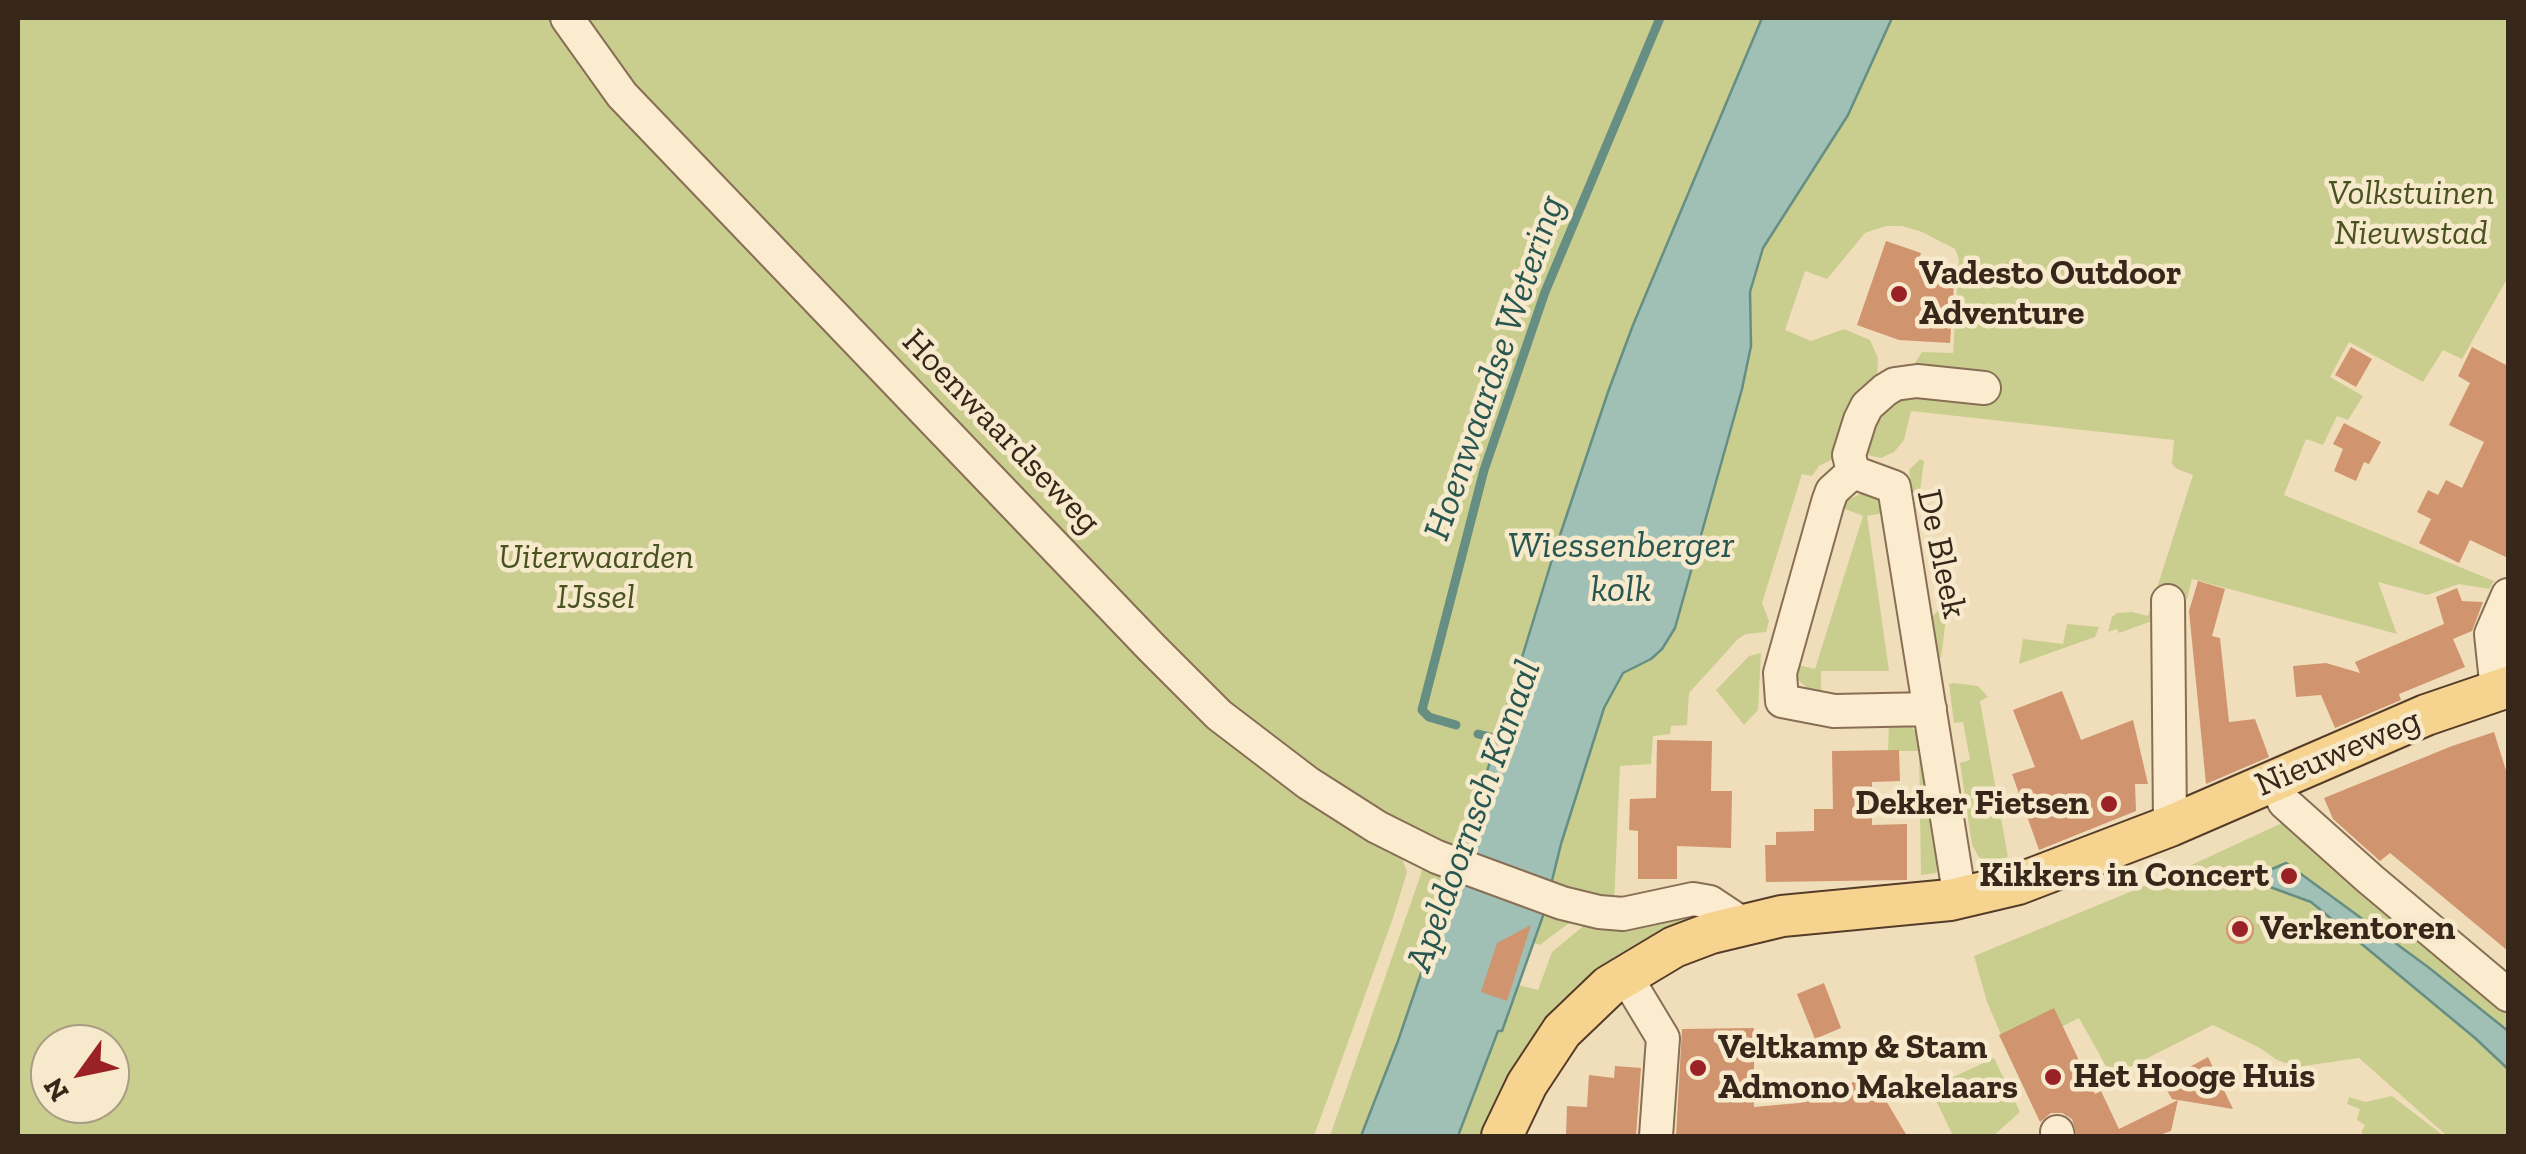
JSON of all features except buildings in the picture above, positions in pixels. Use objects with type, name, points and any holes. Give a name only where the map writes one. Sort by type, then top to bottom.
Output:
[{"type":"main road","name":"Nieuweweg","points":[[1502,1136],[1520,1094],[1555,1039],[1586,1006],[1625,975],[1674,947],[1750,922],[1808,912],[1960,899],[2056,871],[2170,826],[2426,714],[2503,689]]},
{"type":"street","name":"Hoenwaardseweg","points":[[567,18],[622,94],[1220,715],[1308,784],[1430,854],[1562,903],[1623,914],[1693,899],[1710,902],[1750,922]]},
{"type":"street","points":[[1930,709],[1834,711],[1782,701],[1780,673],[1828,502],[1832,490],[1853,472],[1849,455],[1867,406],[1895,384],[1916,381],[1984,388]]},
{"type":"street","name":"De Bleek","points":[[1853,472],[1894,486],[1960,899]]},
{"type":"street","points":[[2503,689],[2491,634],[2508,595]]},
{"type":"street","points":[[2168,601],[2170,826]]},
{"type":"street","points":[[2275,781],[2284,802],[2508,995]]},
{"type":"street","points":[[1625,975],[1664,1038],[1656,1136]]},
{"type":"green space","name":"Uiterwaarden IJssel","points":[[18,18],[2508,18],[2508,277],[2462,359],[2443,350],[2423,382],[2349,342],[2330,377],[2363,396],[2348,420],[2337,416],[2323,445],[2306,439],[2284,495],[2494,581],[2489,589],[2459,584],[2427,595],[2378,582],[2397,634],[2192,579],[2187,599],[2176,597],[2163,617],[2119,633],[2117,629],[2108,632],[2117,613],[2148,616],[2193,475],[2172,464],[2174,440],[1911,411],[1904,440],[1894,452],[1881,458],[1862,454],[1861,446],[1922,352],[1953,353],[1959,259],[1955,249],[1902,226],[1865,233],[1827,279],[1805,271],[1785,330],[1811,341],[1844,329],[1870,340],[1878,358],[1877,376],[1837,457],[1819,466],[1812,476],[1802,474],[1762,603],[1769,621],[1766,632],[1738,639],[1689,693],[1687,725],[1671,726],[1670,734],[1653,736],[1651,764],[1620,766],[1614,904],[1573,920],[1540,945],[1534,943],[1518,985],[1538,990],[1552,952],[1586,924],[1692,913],[1696,919],[1488,1136],[1330,1136],[1423,868],[1402,858],[1407,872],[1393,918],[1314,1136],[18,1136]],"holes":[[[1750,297],[1751,346],[1675,628],[1651,659],[1623,673],[1615,684]]]},
{"type":"green space","points":[[1920,459],[1924,461],[1918,506],[1913,503],[1909,470]]},
{"type":"green space","points":[[1862,493],[1879,498],[1889,512],[1867,516],[1889,671],[1821,671],[1821,692],[1811,691],[1797,679],[1794,664],[1815,669],[1863,516],[1843,508],[1848,500]]},
{"type":"green space","points":[[1939,610],[1947,610],[1941,658],[1937,657],[1931,618]]},
{"type":"green space","points":[[2067,624],[2099,627],[2095,637],[2019,664],[2023,639],[2063,644]]},
{"type":"green space","points":[[1761,653],[1758,710],[1744,725],[1716,690],[1749,656]]},
{"type":"green space","points":[[1949,684],[1978,686],[1988,697],[1980,701],[2008,857],[1987,863],[1972,845],[1960,763],[1970,760],[1963,722],[1954,723]]},
{"type":"green space","points":[[1889,720],[1908,724],[1922,737],[1942,859],[1936,873],[1921,875],[1919,751],[1888,751]]},
{"type":"green space","points":[[2282,823],[2508,1015],[2508,1136],[2447,1136],[2359,1058],[2297,1067],[2213,1025],[2114,1075],[2079,1018],[2009,1053],[1987,1002],[1974,956],[2159,880]]},
{"type":"green space","points":[[1994,1058],[2020,1112],[1993,1136],[1953,1136],[1930,1088]]},
{"type":"green space","points":[[2392,1096],[2444,1136],[2361,1133],[2365,1125],[2357,1120],[2360,1109],[2347,1104],[2349,1097],[2365,1102]]},
{"type":"water","name":"Wiessenberger kolk","points":[[1762,18],[1892,18],[1848,115],[1763,248],[1750,292],[1751,346],[1742,389],[1675,628],[1651,659],[1623,673],[1604,708],[1561,844],[1544,913],[1502,1031],[1498,1031],[1458,1136],[1361,1136],[1462,853],[1608,392]]},
{"type":"water","points":[[2286,863],[2508,1031],[2508,1069],[2311,902],[2270,887],[2265,872]]},
{"type":"waterway","name":"Hoenwaardse Wetering","points":[[1456,725],[1429,717],[1422,710],[1484,470],[1545,292],[1660,18]]},
{"type":"waterway","name":"Hoenwaardse Wetering","points":[[1478,734],[1510,742]]},
{"type":"place","name":"Vadesto Outdoor Adventure","points":[[1899,294]]},
{"type":"place","name":"Dekker Fietsen","points":[[2109,804]]},
{"type":"place","name":"Kikkers in Concert","points":[[2289,876]]},
{"type":"place","name":"Verkentoren","points":[[2240,929]]},
{"type":"place","name":"Veltkamp & Stam Admono Makelaars","points":[[1698,1068]]},
{"type":"place","name":"Het Hooge Huis","points":[[2053,1077]]},
{"type":"park label","name":"Volkstuinen Nieuwstad","points":[[2411,214]]},
{"type":"water label","name":"Apeldoornsch Kanaal","points":[[1474,816]]}]
